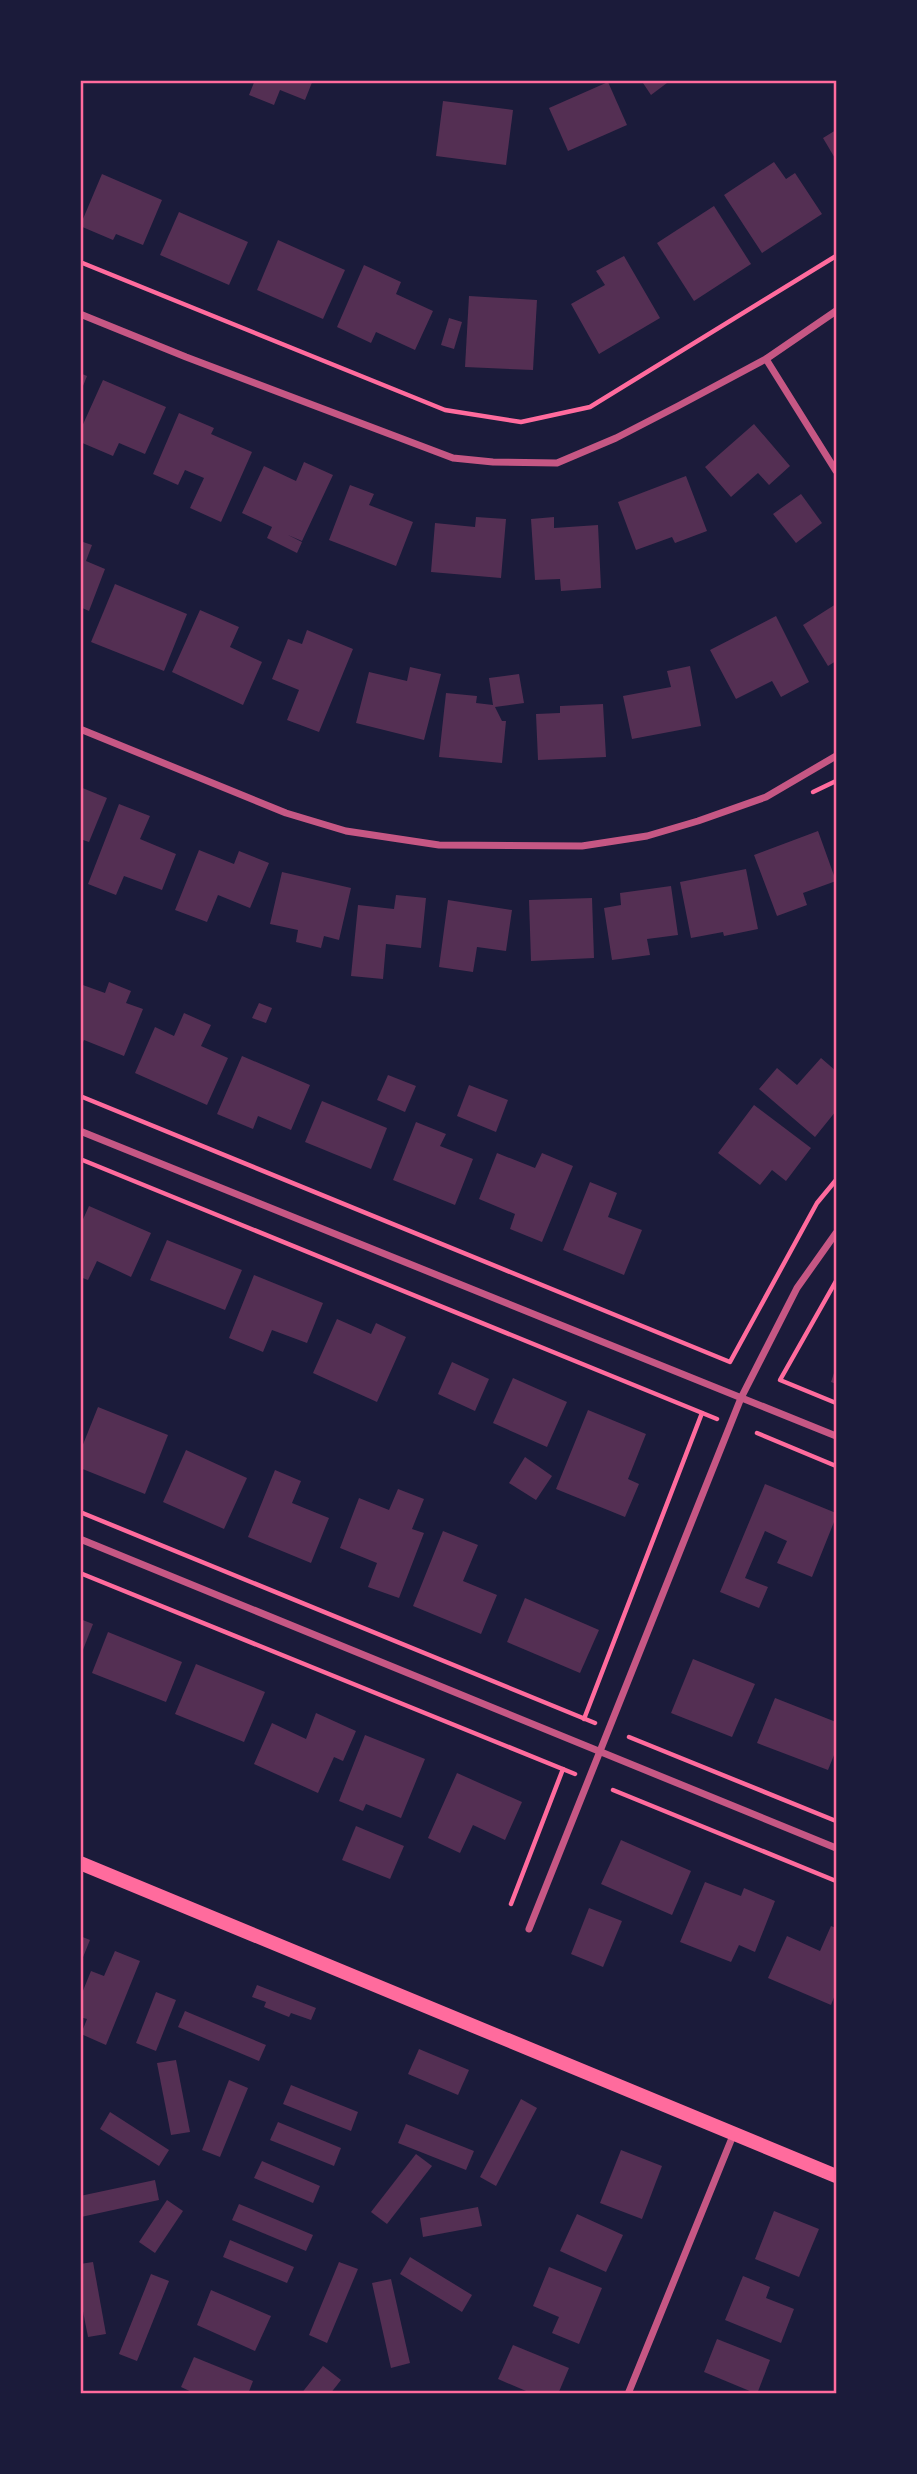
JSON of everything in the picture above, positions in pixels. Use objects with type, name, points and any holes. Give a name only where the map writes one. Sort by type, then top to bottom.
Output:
[{"type":"main road","points":[[80,1863],[836,2176]]},
{"type":"street","points":[[80,314],[453,458],[557,463],[616,438],[766,359],[836,311]]},
{"type":"street","points":[[766,359],[836,471]]},
{"type":"street","points":[[80,729],[286,813],[346,831],[439,845],[582,846],[646,836],[766,797],[836,756]]},
{"type":"street","points":[[80,1131],[836,1436]]},
{"type":"street","points":[[529,1929],[741,1398],[797,1288],[836,1233]]},
{"type":"street","points":[[80,1539],[836,1848]]},
{"type":"street","points":[[628,2393],[734,2133]]},
{"type":"path","points":[[80,262],[445,410],[521,422],[590,407],[836,256]]},
{"type":"path","points":[[80,1096],[730,1362],[817,1203],[836,1180]]},
{"type":"path","points":[[80,1158],[731,1424]]},
{"type":"path","points":[[836,1282],[780,1380],[836,1403]]},
{"type":"path","points":[[584,1719],[702,1413]]},
{"type":"path","points":[[757,1433],[836,1466]]},
{"type":"path","points":[[80,1512],[609,1729]]},
{"type":"path","points":[[80,1573],[589,1780]]},
{"type":"path","points":[[629,1737],[836,1821]]},
{"type":"path","points":[[511,1903],[563,1769]]},
{"type":"path","points":[[613,1790],[836,1881]]},
{"type":"building","points":[[255,80],[313,80],[305,100],[280,90],[274,105],[249,95]]},
{"type":"building","points":[[641,80],[671,80],[651,95]]},
{"type":"building","points":[[608,82],[627,125],[568,151],[549,108]]},
{"type":"building","points":[[443,101],[513,110],[506,165],[436,156]]},
{"type":"building","points":[[836,130],[836,160],[823,138]]},
{"type":"building","points":[[774,162],[786,179],[795,173],[822,214],[762,253],[724,195]]},
{"type":"building","points":[[102,174],[162,200],[143,245],[116,234],[113,240],[80,226]]},
{"type":"building","points":[[714,206],[751,264],[694,301],[657,243]]},
{"type":"building","points":[[179,212],[248,242],[229,285],[160,255]]},
{"type":"building","points":[[278,240],[345,270],[323,319],[257,290]]},
{"type":"building","points":[[624,256],[660,318],[599,354],[571,304],[605,285],[596,271]]},
{"type":"building","points":[[364,265],[401,282],[396,294],[433,311],[415,350],[376,332],[371,343],[337,327]]},
{"type":"building","points":[[469,296],[537,300],[533,370],[465,367]]},
{"type":"building","points":[[449,318],[462,322],[454,349],[441,345]]},
{"type":"building","points":[[80,373],[87,376],[81,391],[80,391]]},
{"type":"building","points":[[103,380],[166,407],[145,454],[119,443],[113,456],[80,442],[80,431]]},
{"type":"building","points":[[179,413],[214,428],[211,434],[252,452],[221,522],[190,508],[204,478],[185,470],[178,485],[153,474]]},
{"type":"building","points":[[754,424],[790,466],[769,485],[758,473],[731,497],[705,467]]},
{"type":"building","points":[[304,462],[333,475],[302,541],[288,535],[302,542],[297,553],[267,538],[272,527],[242,513],[264,466],[296,481]]},
{"type":"building","points":[[686,476],[707,531],[675,543],[672,537],[636,550],[618,502]]},
{"type":"building","points":[[350,485],[374,494],[369,505],[413,522],[396,566],[329,540]]},
{"type":"building","points":[[801,494],[822,523],[796,543],[773,514]]},
{"type":"building","points":[[476,517],[506,519],[501,578],[431,572],[435,523],[475,527]]},
{"type":"building","points":[[554,517],[554,528],[598,525],[601,588],[561,591],[560,579],[535,580],[531,519]]},
{"type":"building","points":[[80,541],[92,545],[86,561],[105,569],[89,611],[80,607]]},
{"type":"building","points":[[115,584],[187,614],[164,671],[91,642]]},
{"type":"building","points":[[836,604],[836,661],[828,666],[803,625]]},
{"type":"building","points":[[200,610],[239,627],[230,647],[262,662],[243,705],[172,672]]},
{"type":"building","points":[[776,616],[809,682],[781,697],[772,681],[736,699],[710,650]]},
{"type":"building","points":[[307,630],[353,649],[319,732],[287,720],[299,690],[272,679],[288,639],[302,644]]},
{"type":"building","points":[[690,666],[701,726],[632,739],[623,696],[671,687],[667,671]]},
{"type":"building","points":[[410,667],[441,674],[424,740],[356,723],[369,672],[407,681]]},
{"type":"building","points":[[519,674],[524,703],[495,707],[502,721],[506,721],[502,763],[439,757],[446,693],[477,696],[476,703],[493,705],[489,678]]},
{"type":"building","points":[[603,704],[606,757],[538,760],[536,714],[560,713],[560,706]]},
{"type":"building","points":[[80,787],[107,798],[89,842],[80,839]]},
{"type":"building","points":[[119,804],[150,816],[140,839],[176,854],[162,890],[124,876],[116,895],[88,884]]},
{"type":"building","points":[[818,831],[836,881],[803,893],[807,905],[777,916],[754,855]]},
{"type":"building","points":[[199,850],[234,864],[239,851],[269,863],[250,908],[218,895],[207,922],[175,910]]},
{"type":"building","points":[[746,869],[758,929],[724,936],[723,932],[691,938],[680,882]]},
{"type":"building","points":[[282,872],[351,888],[339,940],[324,936],[321,948],[296,942],[298,930],[270,924]]},
{"type":"building","points":[[671,886],[678,935],[647,939],[650,955],[612,960],[604,908],[621,905],[620,893]]},
{"type":"building","points":[[396,895],[426,898],[421,948],[386,944],[383,979],[351,976],[358,905],[394,909]]},
{"type":"building","points":[[592,898],[594,958],[531,961],[529,900]]},
{"type":"building","points":[[448,900],[512,910],[506,951],[477,947],[473,972],[439,967]]},
{"type":"building","points":[[109,982],[131,991],[126,1003],[143,1009],[124,1056],[84,1040],[80,1048],[80,984],[105,993]]},
{"type":"building","points":[[259,1003],[272,1008],[266,1023],[252,1018]]},
{"type":"building","points":[[184,1013],[211,1025],[201,1046],[228,1058],[207,1105],[135,1073],[155,1027],[174,1036]]},
{"type":"building","points":[[242,1056],[310,1085],[291,1130],[258,1116],[253,1129],[217,1114]]},
{"type":"building","points":[[821,1058],[836,1071],[836,1111],[815,1137],[759,1089],[777,1068],[797,1085]]},
{"type":"building","points":[[388,1075],[416,1086],[405,1112],[377,1100]]},
{"type":"building","points":[[469,1085],[508,1100],[496,1132],[457,1116]]},
{"type":"building","points":[[322,1101],[387,1128],[371,1169],[305,1142]]},
{"type":"building","points":[[754,1105],[811,1148],[786,1181],[772,1170],[760,1185],[718,1153]]},
{"type":"building","points":[[416,1122],[446,1134],[440,1146],[473,1159],[455,1205],[393,1180]]},
{"type":"building","points":[[497,1153],[535,1168],[542,1153],[573,1166],[542,1242],[510,1229],[515,1214],[479,1199]]},
{"type":"building","points":[[590,1182],[617,1193],[608,1217],[642,1230],[624,1275],[563,1250]]},
{"type":"building","points":[[89,1206],[151,1233],[131,1277],[97,1261],[88,1280],[80,1277],[80,1226]]},
{"type":"building","points":[[167,1240],[242,1270],[225,1310],[150,1280]]},
{"type":"building","points":[[254,1275],[323,1303],[307,1343],[272,1330],[263,1352],[229,1338]]},
{"type":"building","points":[[337,1319],[371,1334],[376,1323],[406,1337],[377,1402],[313,1373]]},
{"type":"building","points":[[452,1362],[489,1379],[475,1411],[438,1394]]},
{"type":"building","points":[[836,1367],[836,1384],[831,1382]]},
{"type":"building","points":[[513,1378],[567,1402],[547,1447],[493,1423]]},
{"type":"building","points":[[98,1407],[168,1435],[145,1494],[80,1468],[80,1452]]},
{"type":"building","points":[[588,1410],[646,1434],[628,1479],[639,1484],[625,1517],[556,1489]]},
{"type":"building","points":[[186,1450],[247,1478],[224,1529],[163,1502]]},
{"type":"building","points":[[525,1457],[552,1476],[536,1500],[509,1483]]},
{"type":"building","points":[[275,1470],[301,1481],[292,1503],[329,1518],[311,1563],[248,1537]]},
{"type":"building","points":[[765,1484],[836,1513],[836,1517],[812,1577],[777,1563],[787,1541],[765,1531],[745,1578],[768,1587],[759,1608],[720,1592]]},
{"type":"building","points":[[398,1489],[424,1499],[412,1529],[424,1533],[399,1598],[368,1587],[377,1563],[340,1548],[359,1498],[389,1510]]},
{"type":"building","points":[[443,1531],[478,1545],[463,1581],[497,1595],[481,1634],[413,1606]]},
{"type":"building","points":[[525,1598],[599,1630],[580,1673],[507,1642]]},
{"type":"building","points":[[80,1619],[93,1624],[81,1655],[80,1655]]},
{"type":"building","points":[[108,1632],[182,1662],[166,1702],[92,1673]]},
{"type":"building","points":[[693,1659],[755,1684],[732,1737],[671,1713]]},
{"type":"building","points":[[196,1664],[265,1692],[244,1742],[175,1714]]},
{"type":"building","points":[[775,1698],[836,1722],[836,1750],[828,1770],[757,1743]]},
{"type":"building","points":[[316,1713],[356,1731],[343,1761],[334,1757],[318,1793],[254,1764],[272,1723],[306,1739]]},
{"type":"building","points":[[365,1735],[425,1759],[401,1818],[366,1804],[363,1811],[339,1801]]},
{"type":"building","points":[[457,1773],[522,1802],[505,1840],[473,1825],[460,1853],[428,1838]]},
{"type":"building","points":[[356,1826],[404,1846],[390,1879],[342,1860]]},
{"type":"building","points":[[621,1840],[691,1871],[672,1915],[601,1884]]},
{"type":"building","points":[[705,1882],[741,1896],[744,1888],[775,1901],[755,1952],[739,1945],[731,1962],[680,1942]]},
{"type":"building","points":[[589,1908],[622,1921],[603,1967],[571,1954]]},
{"type":"building","points":[[831,1926],[836,1928],[836,1992],[831,2005],[768,1978],[787,1936],[820,1951]]},
{"type":"building","points":[[80,1936],[90,1940],[81,1962],[80,1962]]},
{"type":"building","points":[[115,1951],[140,1961],[106,2045],[81,2034],[87,2019],[80,2017],[80,1998],[91,1971],[104,1976]]},
{"type":"building","points":[[257,1985],[316,2008],[311,2020],[291,2013],[289,2017],[264,2007],[266,2002],[252,1997]]},
{"type":"building","points":[[156,1992],[176,2000],[156,2051],[136,2043]]},
{"type":"building","points":[[185,2011],[266,2045],[259,2061],[178,2027]]},
{"type":"building","points":[[419,2049],[469,2070],[458,2095],[408,2074]]},
{"type":"building","points":[[176,2060],[190,2132],[171,2135],[157,2063]]},
{"type":"building","points":[[229,2080],[248,2088],[220,2157],[202,2150]]},
{"type":"building","points":[[291,2085],[358,2112],[351,2131],[283,2104]]},
{"type":"building","points":[[521,2099],[537,2108],[496,2186],[480,2177]]},
{"type":"building","points":[[110,2112],[169,2150],[159,2166],[100,2129]]},
{"type":"building","points":[[278,2122],[341,2148],[334,2166],[270,2140]]},
{"type":"building","points":[[406,2124],[474,2151],[466,2170],[398,2143]]},
{"type":"building","points":[[621,2150],[662,2166],[642,2219],[600,2203]]},
{"type":"building","points":[[416,2154],[432,2166],[387,2224],[371,2212]]},
{"type":"building","points":[[262,2161],[320,2186],[313,2203],[254,2178]]},
{"type":"building","points":[[155,2180],[159,2200],[81,2217],[80,2196]]},
{"type":"building","points":[[167,2200],[183,2211],[155,2253],[139,2242]]},
{"type":"building","points":[[239,2204],[313,2235],[306,2251],[232,2220]]},
{"type":"building","points":[[478,2207],[482,2226],[423,2237],[420,2218]]},
{"type":"building","points":[[774,2211],[819,2229],[799,2277],[755,2259]]},
{"type":"building","points":[[577,2214],[623,2235],[606,2272],[560,2251]]},
{"type":"building","points":[[230,2240],[294,2267],[287,2283],[223,2257]]},
{"type":"building","points":[[410,2257],[472,2295],[462,2312],[400,2274]]},
{"type":"building","points":[[93,2262],[106,2334],[88,2337],[80,2296],[80,2264]]},
{"type":"building","points":[[339,2262],[358,2269],[327,2343],[309,2335]]},
{"type":"building","points":[[549,2267],[602,2288],[579,2344],[552,2333],[559,2317],[533,2306]]},
{"type":"building","points":[[151,2274],[169,2281],[137,2361],[119,2354]]},
{"type":"building","points":[[743,2276],[770,2287],[766,2298],[794,2309],[781,2343],[725,2320]]},
{"type":"building","points":[[391,2279],[410,2363],[391,2368],[372,2283]]},
{"type":"building","points":[[211,2290],[271,2316],[255,2351],[197,2325]]},
{"type":"building","points":[[717,2339],[770,2360],[757,2394],[704,2372]]},
{"type":"building","points":[[513,2345],[569,2368],[558,2394],[533,2394],[498,2379]]},
{"type":"building","points":[[194,2357],[253,2381],[248,2394],[196,2394],[181,2387]]},
{"type":"building","points":[[323,2366],[341,2380],[330,2394],[301,2394]]}]
